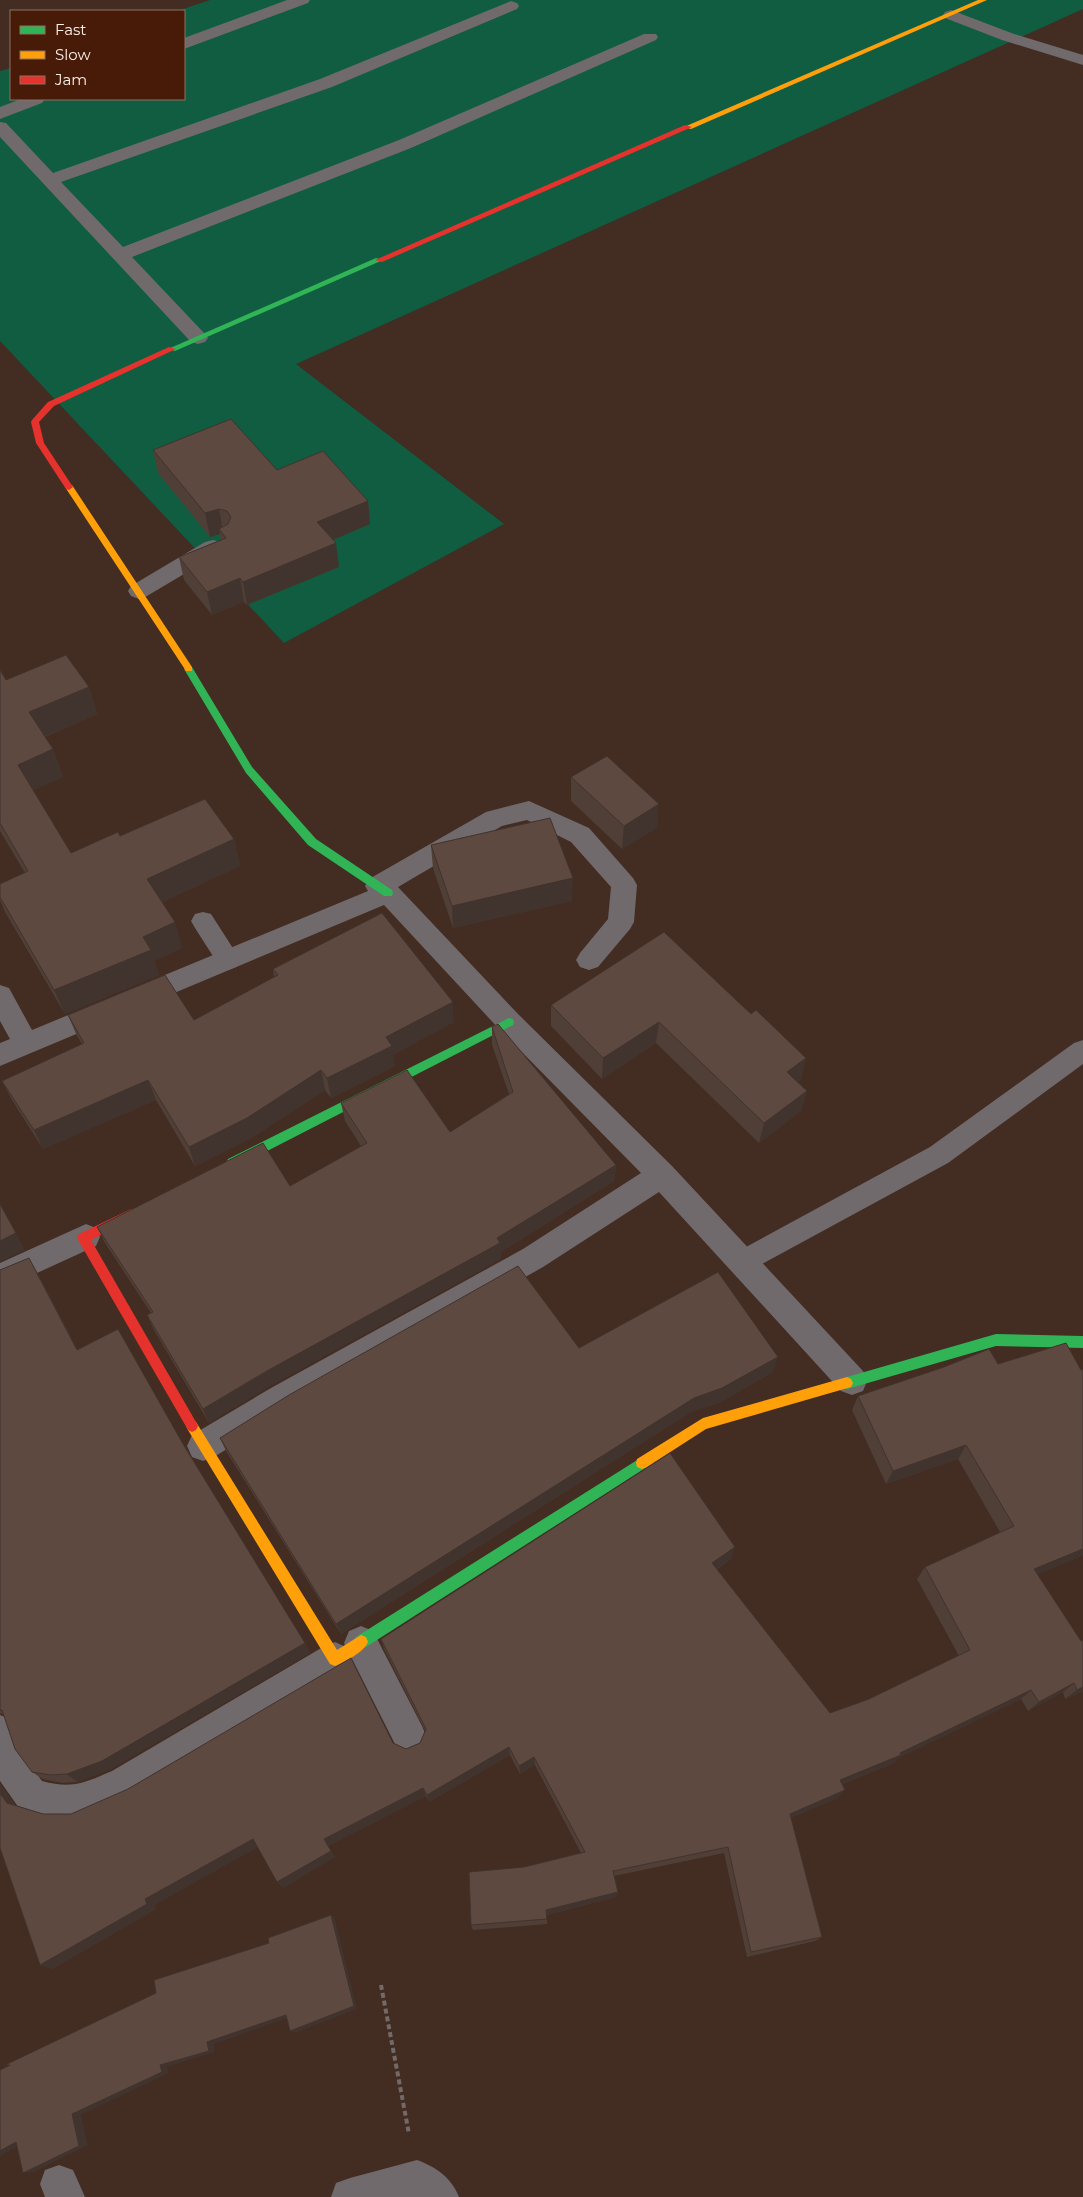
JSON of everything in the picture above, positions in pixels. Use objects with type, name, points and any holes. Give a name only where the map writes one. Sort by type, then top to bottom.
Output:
[{"type":"street","points":[[185,44],[302,0]]},
{"type":"street","points":[[852,1381],[662,1176],[509,1022],[383,890],[312,842],[249,770],[176,646],[40,443],[35,422],[51,404],[198,338],[885,42],[951,16],[981,1]]},
{"type":"street","points":[[49,180],[326,83],[511,6]]},
{"type":"street","points":[[951,16],[1083,60]]},
{"type":"street","points":[[120,255],[406,144],[650,37]]},
{"type":"street","points":[[0,114],[33,100]]},
{"type":"street","points":[[0,128],[198,338]]},
{"type":"street","points":[[139,592],[223,542]]},
{"type":"street","points":[[0,1055],[228,960],[383,890],[495,819],[529,810],[580,835],[624,885],[622,922],[589,960]]},
{"type":"street","points":[[0,996],[26,1043]]},
{"type":"street","points":[[218,1170],[509,1022]]},
{"type":"street","points":[[204,1446],[282,1398],[533,1258],[662,1176]]},
{"type":"street","points":[[0,1276],[86,1237],[139,1210]]},
{"type":"street","points":[[86,1237],[83,1238],[204,1446],[410,1738]]},
{"type":"street","points":[[0,1732],[11,1766],[30,1796],[55,1802],[81,1802],[124,1782],[348,1651],[703,1424],[996,1340],[1083,1342]]},
{"type":"street","points":[[350,2197],[429,2188]]},
{"type":"lane","points":[[203,921],[228,960]]},
{"type":"lane","points":[[742,1262],[939,1156],[1083,1050]]},
{"type":"path","points":[[381,1985],[429,2188]]},
{"type":"green space","points":[[210,0],[1083,0],[1083,9],[296,364],[504,524],[284,643],[0,341],[0,71],[10,68],[10,100],[185,100],[185,10],[180,10]]},
{"type":"building","points":[[231,419],[277,470],[323,451],[368,501],[317,522],[336,543],[243,582],[240,578],[207,592],[179,557],[226,538],[219,529],[228,524],[231,517],[227,511],[219,509],[205,513],[153,450]]},
{"type":"building","points":[[66,655],[89,687],[29,712],[53,749],[18,765],[71,853],[118,832],[120,836],[205,799],[234,839],[147,879],[175,922],[143,937],[151,950],[54,990],[0,897],[0,884],[28,871],[0,823],[0,670],[6,680]]},
{"type":"building","points":[[607,756],[659,804],[624,826],[571,777]]},
{"type":"building","points":[[550,818],[573,878],[452,906],[431,845]]},
{"type":"building","points":[[382,913],[453,1002],[386,1037],[392,1046],[327,1078],[321,1070],[247,1118],[189,1147],[148,1080],[34,1130],[2,1081],[84,1043],[68,1015],[165,975],[194,1020],[278,975],[273,969]]},
{"type":"building","points":[[664,932],[751,1014],[756,1010],[806,1058],[787,1072],[807,1091],[764,1123],[659,1022],[603,1058],[551,1005]]},
{"type":"building","points":[[498,1024],[616,1165],[497,1238],[500,1243],[265,1372],[203,1409],[147,1315],[153,1312],[97,1227],[263,1143],[290,1186],[367,1143],[341,1103],[407,1070],[450,1132],[513,1092],[492,1027]]},
{"type":"building","points":[[0,1204],[16,1233],[0,1241]]},
{"type":"building","points":[[29,1258],[77,1350],[118,1329],[183,1444],[305,1643],[102,1761],[67,1774],[51,1775],[32,1772],[15,1749],[2,1710],[0,1710],[0,1270]]},
{"type":"building","points":[[518,1266],[579,1348],[718,1272],[778,1357],[722,1388],[694,1398],[336,1624],[220,1438],[289,1395]]},
{"type":"building","points":[[1066,1343],[1081,1370],[1083,1369],[1083,1549],[1034,1569],[1081,1641],[1083,1640],[1083,1687],[1077,1690],[1074,1683],[1039,1702],[1031,1690],[900,1753],[901,1755],[840,1780],[845,1790],[790,1814],[822,1937],[751,1952],[728,1847],[613,1871],[618,1892],[546,1910],[547,1919],[471,1925],[469,1872],[524,1867],[585,1852],[534,1757],[519,1766],[509,1747],[427,1795],[423,1788],[324,1839],[331,1851],[277,1882],[253,1839],[145,1899],[147,1904],[40,1965],[0,1848],[0,1793],[7,1803],[43,1814],[71,1814],[128,1789],[351,1658],[393,1743],[406,1749],[420,1743],[426,1729],[381,1639],[670,1453],[735,1547],[712,1563],[830,1713],[869,1699],[970,1650],[925,1567],[1014,1526],[966,1445],[893,1471],[858,1396],[944,1367],[989,1349],[998,1364]]},
{"type":"building","points":[[331,1915],[354,2006],[290,2031],[286,2015],[207,2042],[209,2051],[160,2065],[162,2072],[72,2114],[79,2146],[23,2173],[16,2142],[0,2151],[0,2070],[10,2065],[5,2065],[156,1993],[154,1980],[269,1943],[268,1938]]},
{"type":"traffic: fast","points":[[172,349],[379,260]]},
{"type":"traffic: fast","points":[[189,669],[249,770],[312,842],[388,893]]},
{"type":"traffic: fast","points":[[232,1163],[509,1022]]},
{"type":"traffic: fast","points":[[847,1383],[996,1340],[1083,1342]]},
{"type":"traffic: fast","points":[[361,1642],[642,1463]]},
{"type":"traffic: slow","points":[[688,127],[984,0]]},
{"type":"traffic: slow","points":[[69,487],[189,669]]},
{"type":"traffic: slow","points":[[642,1463],[703,1424],[847,1383]]},
{"type":"traffic: slow","points":[[192,1426],[335,1659],[361,1642]]},
{"type":"traffic: jam","points":[[379,260],[688,127]]},
{"type":"traffic: jam","points":[[69,487],[40,443],[35,422],[51,404],[172,349]]},
{"type":"traffic: jam","points":[[131,1214],[83,1238],[192,1426]]}]
